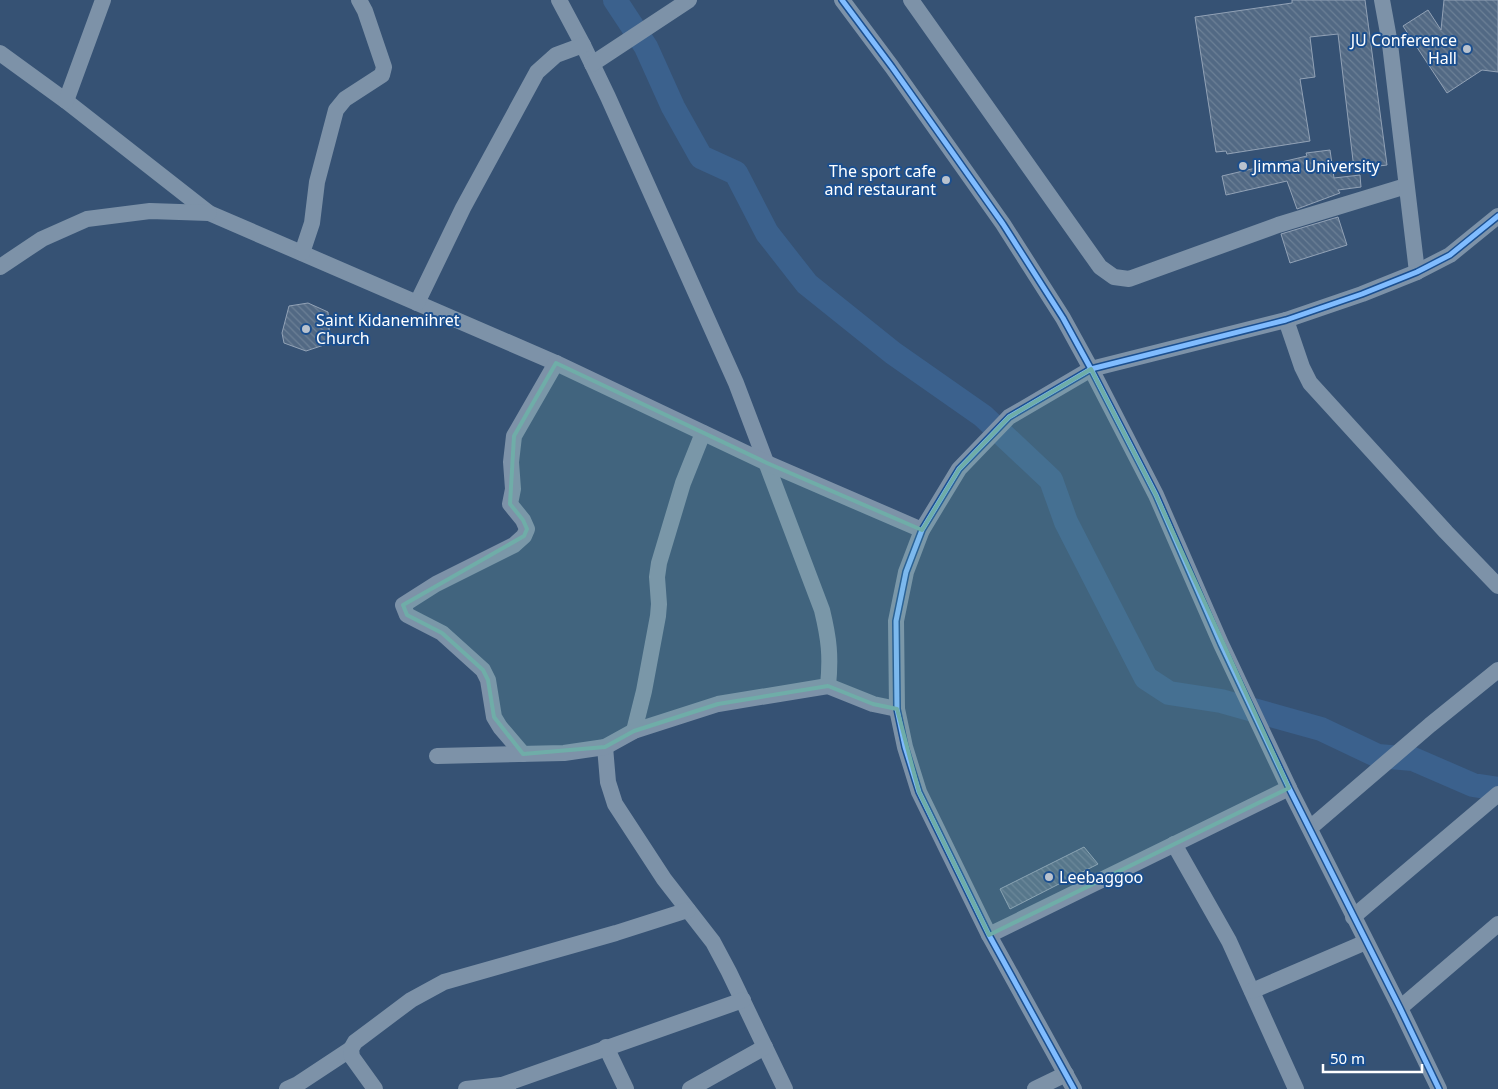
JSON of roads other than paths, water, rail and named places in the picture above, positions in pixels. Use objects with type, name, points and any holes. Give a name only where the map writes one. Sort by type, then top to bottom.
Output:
[{"type":"street","points":[[66,101],[102,0]]},
{"type":"street","points":[[302,253],[312,223],[317,182],[336,110],[345,99],[382,75],[384,66],[360,0]]},
{"type":"street","points":[[559,0],[592,64],[736,383],[822,610],[829,637],[831,660],[828,686]]},
{"type":"street","points":[[592,64],[689,0]]},
{"type":"street","points":[[842,0],[1003,224],[1063,318],[1092,368],[1156,495],[1221,644],[1289,788],[1439,1089]]},
{"type":"street","points":[[911,0],[1100,268],[1114,277],[1129,279],[1278,226],[1406,186]]},
{"type":"street","points":[[1382,0],[1390,44],[1417,272]]},
{"type":"street","points":[[417,303],[463,208],[537,72],[556,55],[583,45]]},
{"type":"street","points":[[0,53],[66,101],[209,213],[556,363],[767,463],[922,530]]},
{"type":"street","points":[[0,266],[42,239],[87,219],[150,211],[209,213]]},
{"type":"street","points":[[1074,1089],[989,935],[919,792],[905,747],[897,709],[896,621],[906,572],[922,530],[963,465],[1009,418],[1092,368],[1286,320],[1362,294],[1417,272],[1450,255],[1496,221]]},
{"type":"street","points":[[1286,320],[1302,367],[1310,383],[1498,586]]},
{"type":"street","points":[[523,754],[494,717],[488,680],[482,670],[442,633],[407,615],[403,605],[436,584],[514,545],[524,536],[527,530],[524,520],[510,504],[513,489],[511,462],[514,436],[556,363]]},
{"type":"street","points":[[634,730],[644,691],[657,622],[659,604],[657,576],[659,563],[683,483],[703,433]]},
{"type":"street","points":[[1310,828],[1430,725],[1498,670]]},
{"type":"street","points":[[437,756],[564,753],[605,747],[634,730],[718,704],[828,686],[873,704],[897,709]]},
{"type":"street","points":[[605,747],[608,782],[615,804],[664,879],[714,942],[785,1089]]},
{"type":"street","points":[[989,935],[1289,788]]},
{"type":"street","points":[[1353,917],[1498,794]]},
{"type":"street","points":[[1174,844],[1228,941],[1296,1089]]},
{"type":"street","points":[[287,1089],[298,1084],[351,1049],[355,1042],[410,1000],[444,982],[616,933],[688,910]]},
{"type":"street","points":[[1400,1008],[1498,924]]},
{"type":"street","points":[[1252,991],[1366,942]]},
{"type":"street","points":[[466,1089],[505,1087],[606,1047],[743,1000]]},
{"type":"street","points":[[606,1047],[626,1089]]},
{"type":"street","points":[[690,1089],[765,1047]]},
{"type":"street","points":[[351,1049],[352,1057],[375,1089]]},
{"type":"street","points":[[1035,1089],[1066,1074]]},
{"type":"waterway","points":[[615,0],[646,47],[673,107],[701,157],[736,173],[767,233],[807,284],[893,353],[983,416],[1051,480],[1066,522],[1146,678],[1169,693],[1221,701],[1321,729],[1378,756],[1413,759],[1473,785],[1498,789]]},
{"type":"place","name":"JU Conference Hall","points":[[1467,49]]},
{"type":"place","name":"Jimma University","points":[[1243,166]]},
{"type":"place","name":"The sport cafe and restaurant","points":[[946,180]]},
{"type":"place","name":"Saint Kidanemihret Church","points":[[306,329]]},
{"type":"place","name":"Leebaggoo","points":[[1049,877]]}]
